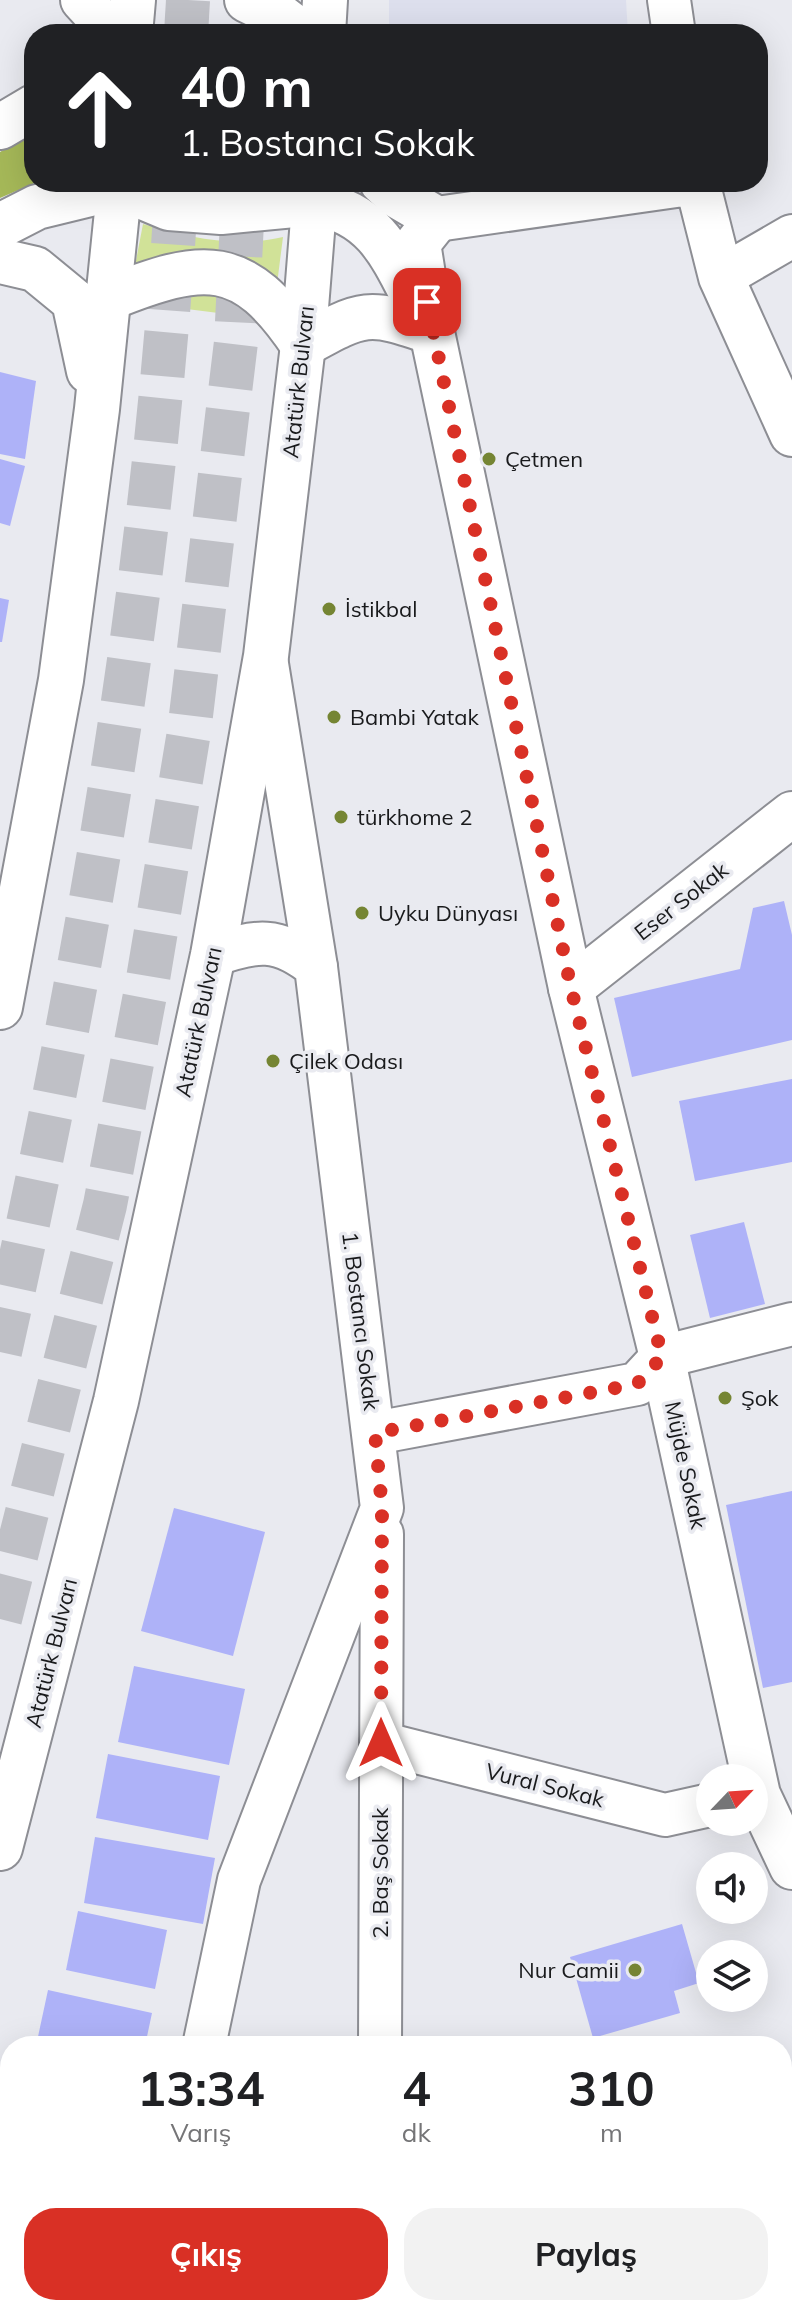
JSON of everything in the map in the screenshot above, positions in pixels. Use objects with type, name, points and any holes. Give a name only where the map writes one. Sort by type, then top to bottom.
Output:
[{"type":"main road","points":[[247,0],[290,24]]},
{"type":"main road","points":[[324,24],[325,0]]},
{"type":"main road","points":[[0,127],[24,113]]},
{"type":"main road","points":[[0,226],[37,207],[94,192]]},
{"type":"main road","points":[[0,1007],[61,680],[97,409],[119,192]]},
{"type":"main road","points":[[135,192],[169,208],[221,212],[316,192],[341,207],[383,241],[432,332]]},
{"type":"main road","name":"Atatürk Bulvarı","points":[[0,1848],[116,1401],[213,955],[266,656],[303,345],[316,192]]},
{"type":"main road","points":[[393,192],[437,219],[627,192]]},
{"type":"main road","points":[[700,192],[721,277],[792,434]]},
{"type":"main road","name":"Müjde Sokak","points":[[437,219],[418,243],[432,332],[571,988],[662,1357],[749,1764]]},
{"type":"main road","points":[[0,261],[35,269],[74,301],[97,409]]},
{"type":"main road","points":[[109,298],[156,280],[189,272],[220,272],[249,283],[278,308],[303,345],[341,324],[375,314],[432,332]]},
{"type":"main road","name":"Eser Sokak","points":[[571,988],[792,814]]},
{"type":"main road","name":"Müjde Sokak","points":[[768,1819],[792,1867]]},
{"type":"street","points":[[82,0],[131,12]]},
{"type":"street","points":[[669,0],[673,24]]},
{"type":"street","points":[[721,277],[792,236]]},
{"type":"street","name":"1. Bostancı Sokak","points":[[206,2036],[239,1880],[382,1508],[316,967],[266,656]]},
{"type":"street","points":[[213,955],[240,946],[268,942],[296,951],[316,967]]},
{"type":"street","points":[[375,1433],[637,1384],[662,1357],[792,1324]]},
{"type":"street","name":"2. Baş Sokak","points":[[380,2036],[382,1508]]},
{"type":"street","name":"Vural Sokak","points":[[381,1743],[665,1815],[696,1808]]},
{"type":"shaded area","points":[[389,0],[626,0],[627,24],[389,24]]},
{"type":"green space","points":[[24,139],[24,188],[0,198],[0,152]]},
{"type":"green space","points":[[143,224],[213,240],[247,242],[283,237],[276,292],[134,271]]},
{"type":"green space","points":[[194,280],[265,319],[155,305]]},
{"type":"building","points":[[0,372],[36,381],[25,459],[0,454]]},
{"type":"building","points":[[0,459],[25,466],[10,526],[0,523]]},
{"type":"building","points":[[0,598],[9,600],[2,642],[0,642]]},
{"type":"building","points":[[784,901],[792,935],[792,1040],[632,1077],[614,998],[740,969],[753,908]]},
{"type":"building","points":[[792,1079],[792,1162],[695,1181],[679,1101]]},
{"type":"building","points":[[744,1222],[765,1304],[710,1318],[690,1235]]},
{"type":"building","points":[[792,1491],[792,1682],[763,1688],[726,1505]]},
{"type":"building","points":[[174,1508],[265,1532],[233,1656],[141,1631]]},
{"type":"building","points":[[134,1666],[245,1689],[229,1765],[118,1742]]},
{"type":"building","points":[[108,1754],[220,1776],[208,1840],[96,1818]]},
{"type":"building","points":[[95,1837],[215,1858],[203,1924],[84,1903]]},
{"type":"building","points":[[78,1911],[167,1930],[155,1989],[66,1970]]},
{"type":"building","name":"Nur Camii","points":[[682,1924],[696,1973],[696,1984],[674,1991],[680,2013],[592,2036],[570,1957]]},
{"type":"building","points":[[48,1990],[152,2013],[147,2036],[38,2036]]},
{"type":"tunnel","points":[[187,24],[188,0]]},
{"type":"tunnel","points":[[0,1352],[61,1062],[112,770],[152,477],[167,330],[176,192]]},
{"type":"tunnel","points":[[0,1619],[105,1205],[148,979],[189,732],[236,342],[244,192]]},
{"type":"place","name":"Çetmen","points":[[489,459]]},
{"type":"place","name":"İstikbal","points":[[329,609]]},
{"type":"place","name":"Bambi Yatak","points":[[334,717]]},
{"type":"place","name":"türkhome 2","points":[[341,817]]},
{"type":"place","name":"Uyku Dünyası","points":[[362,913]]},
{"type":"place","name":"Çilek Odası","points":[[273,1061]]},
{"type":"place","name":"Şok","points":[[725,1398]]},
{"type":"place","name":"Nur Camii","points":[[635,1970]]},
{"type":"route","points":[[381,1743],[382,1508],[375,1433],[637,1384],[662,1357],[571,988],[427,302]]}]
